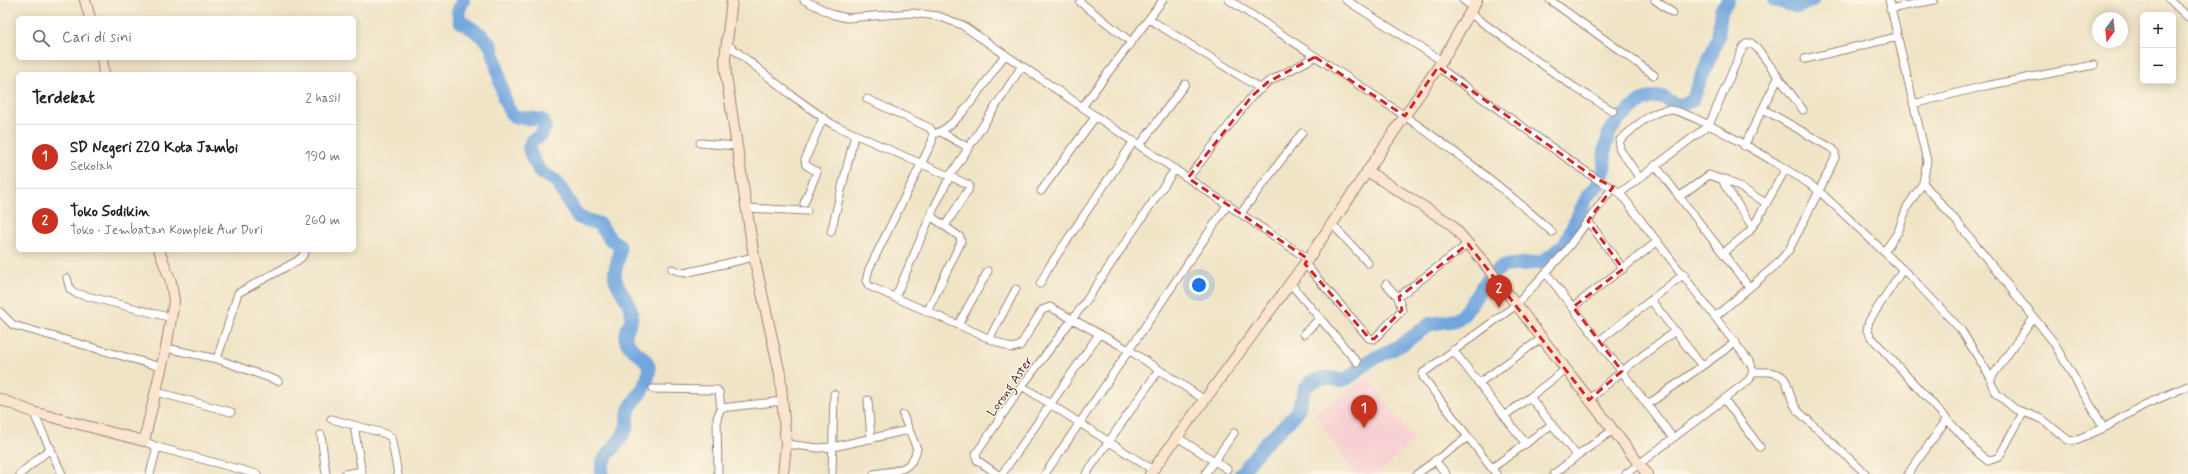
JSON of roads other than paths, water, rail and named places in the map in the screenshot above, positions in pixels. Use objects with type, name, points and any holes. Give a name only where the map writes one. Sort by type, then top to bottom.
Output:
[{"type":"street","points":[[85,0],[89,16]]},
{"type":"street","points":[[732,0],[726,44],[726,75],[754,256],[770,322],[783,401],[786,444],[783,474]]},
{"type":"street","points":[[804,0],[834,15],[846,18],[912,13],[938,16],[962,25],[1228,204],[1306,261],[1369,338],[1374,338],[1400,312],[1402,306],[1398,297],[1386,284]]},
{"type":"street","points":[[1082,106],[1163,0]]},
{"type":"street","points":[[1229,0],[1405,116],[1515,198],[1552,232]]},
{"type":"street","points":[[1346,0],[1440,64],[1595,178],[1614,187],[1684,274],[1751,364],[1753,372],[1749,380],[1626,474]]},
{"type":"street","points":[[1462,0],[1473,7],[1574,87],[1613,111]]},
{"type":"street","points":[[1550,0],[1654,75]]},
{"type":"street","points":[[1655,0],[1673,13]]},
{"type":"street","points":[[1884,252],[1898,232],[1907,207],[1923,183],[1927,161],[1889,0]]},
{"type":"street","points":[[1890,9],[1934,0]]},
{"type":"street","points":[[2170,0],[2188,16]]},
{"type":"street","points":[[1080,2],[1131,42]]},
{"type":"street","points":[[1022,386],[1079,424],[1109,441],[1151,472],[1332,224],[1440,64],[1473,7]]},
{"type":"street","points":[[1149,19],[1261,89]]},
{"type":"street","points":[[1805,59],[1897,37]]},
{"type":"street","points":[[1620,193],[1709,125],[1744,44],[1749,43],[1754,45],[1804,110]]},
{"type":"street","points":[[726,44],[823,118],[854,134],[922,163],[969,186],[945,226]]},
{"type":"street","points":[[1005,55],[956,121],[937,133],[882,240],[866,281],[869,286],[1011,348],[1020,346],[1042,310],[1050,307],[1129,350],[1205,400]]},
{"type":"street","points":[[1188,178],[1252,96],[1268,82],[1315,56]]},
{"type":"street","points":[[102,60],[104,72]]},
{"type":"street","points":[[1913,104],[1984,86],[2094,65]]},
{"type":"street","points":[[895,298],[931,215],[950,176],[1022,66]]},
{"type":"street","points":[[1744,146],[1778,78]]},
{"type":"street","points":[[1040,284],[1049,267],[1137,144],[1185,84]]},
{"type":"street","points":[[867,99],[930,128],[968,148]]},
{"type":"street","points":[[1639,177],[1619,148],[1618,144],[1620,140],[1647,118],[1666,109],[1673,110],[1709,125],[1785,170],[1819,191],[1903,269],[1961,330],[1991,378],[1991,383],[1997,394],[2023,413],[2042,419],[2073,441],[2104,428],[2144,405],[2188,386]]},
{"type":"street","points":[[1716,316],[1776,265],[1789,250],[1835,158],[1835,152],[1820,140],[1763,109]]},
{"type":"street","points":[[1041,191],[1096,116]]},
{"type":"street","points":[[804,203],[817,172],[806,165],[805,160],[823,118]]},
{"type":"street","points":[[1241,213],[1302,133]]},
{"type":"street","points":[[832,232],[854,134]]},
{"type":"street","points":[[700,143],[736,146]]},
{"type":"street","points":[[1655,166],[1749,287]]},
{"type":"street","name":"Lorong Aster","points":[[997,474],[977,460],[976,454],[1022,386],[1072,319],[1175,169]]},
{"type":"street","points":[[1723,253],[1748,232],[1754,224],[1785,170]]},
{"type":"street","points":[[1367,171],[1451,224],[1481,259],[1647,474]]},
{"type":"street","points":[[1679,197],[1709,175],[1723,180],[1726,179],[1766,203]]},
{"type":"street","points":[[1723,180],[1750,223],[1754,224]]},
{"type":"street","points":[[1923,183],[1958,223],[2055,345],[2104,428]]},
{"type":"street","points":[[1552,425],[1526,444],[1494,471],[1423,377],[1425,370],[1516,305],[1564,253],[1614,187]]},
{"type":"street","points":[[1045,474],[1228,204]]},
{"type":"street","points":[[746,208],[807,211]]},
{"type":"street","points":[[927,312],[961,242],[960,237],[931,215]]},
{"type":"street","points":[[1588,221],[1623,269]]},
{"type":"street","points":[[1332,224],[1368,263]]},
{"type":"street","points":[[1573,307],[1658,241]]},
{"type":"street","points":[[1398,297],[1468,244]]},
{"type":"street","points":[[144,441],[157,392],[172,318],[173,292],[160,252]]},
{"type":"street","points":[[217,359],[238,293],[302,258],[305,252]]},
{"type":"street","points":[[672,269],[685,273],[754,256]]},
{"type":"street","points":[[1903,269],[1869,321],[1867,330],[1871,337],[1979,454],[1988,461],[1992,461],[2002,452],[2023,413]]},
{"type":"street","points":[[958,325],[988,271]]},
{"type":"street","points":[[1546,273],[1673,438]]},
{"type":"street","points":[[1599,340],[1684,274]]},
{"type":"street","points":[[67,278],[70,289],[75,293],[172,318]]},
{"type":"street","points":[[1290,283],[1357,362]]},
{"type":"street","points":[[989,339],[1016,289]]},
{"type":"street","points":[[1651,300],[1702,366]]},
{"type":"street","points":[[0,312],[13,325],[161,368]]},
{"type":"street","points":[[1304,334],[1320,318]]},
{"type":"street","points":[[1991,378],[2033,319]]},
{"type":"street","points":[[1590,400],[1622,371],[1675,331]]},
{"type":"street","points":[[1002,474],[1099,334]]},
{"type":"street","points":[[1479,383],[1542,338]]},
{"type":"street","points":[[1647,405],[1736,342]]},
{"type":"street","points":[[166,348],[217,359],[278,381]]},
{"type":"street","points":[[1453,350],[1526,444]]},
{"type":"street","points":[[1504,416],[1566,369]]},
{"type":"street","points":[[1086,474],[1159,370]]},
{"type":"street","points":[[1753,372],[1770,373],[1784,377],[1788,383],[1793,403],[1799,412],[1866,474]]},
{"type":"street","points":[[652,389],[716,390],[719,392],[721,408],[717,418],[718,474]]},
{"type":"street","points":[[157,392],[231,412]]},
{"type":"street","points":[[832,474],[834,394]]},
{"type":"street","points":[[1530,397],[1577,456]]},
{"type":"street","points":[[0,399],[33,412],[144,441],[257,474]]},
{"type":"street","points":[[1724,399],[1760,447]]},
{"type":"street","points":[[868,400],[871,438]]},
{"type":"street","points":[[721,408],[783,401]]},
{"type":"street","points":[[33,412],[62,474]]},
{"type":"street","points":[[874,474],[909,466],[917,449],[903,415]]},
{"type":"street","points":[[331,419],[384,433],[390,437],[398,474]]},
{"type":"street","points":[[1908,474],[1947,420]]},
{"type":"street","points":[[345,474],[362,472],[354,426]]},
{"type":"street","points":[[786,444],[818,448],[833,447],[908,430]]},
{"type":"street","points":[[1554,474],[1613,430]]},
{"type":"street","points":[[1205,474],[1234,433]]},
{"type":"street","points":[[320,435],[326,474]]},
{"type":"street","points":[[1177,437],[1227,469]]},
{"type":"street","points":[[1417,474],[1468,437]]},
{"type":"street","points":[[150,474],[157,446]]},
{"type":"street","points":[[20,474],[50,448]]},
{"type":"street","points":[[1435,460],[1446,474]]},
{"type":"waterway","points":[[463,0],[458,12],[460,21],[481,35],[491,46],[494,53],[503,95],[510,112],[517,117],[542,120],[545,126],[539,137],[532,141],[529,147],[532,157],[540,172],[556,181],[578,217],[599,224],[611,240],[619,245],[620,249],[615,270],[615,278],[628,303],[631,314],[631,320],[625,337],[631,348],[646,361],[649,370],[645,385],[628,413],[624,434],[603,462],[601,474]]},
{"type":"waterway","points":[[1241,474],[1262,446],[1297,412],[1305,389],[1311,382],[1323,377],[1341,380],[1348,378],[1371,360],[1401,345],[1430,324],[1456,320],[1464,314],[1488,278],[1503,266],[1543,262],[1564,245],[1588,195],[1599,184],[1604,171],[1605,149],[1609,133],[1619,119],[1643,100],[1654,97],[1664,97],[1672,103],[1682,105],[1692,100],[1718,38],[1721,10],[1728,0]]},
{"type":"waterway","points":[[1774,0],[1798,7],[1813,0]]},
{"type":"place","name":"Toko Sodikin","points":[[1499,308]]},
{"type":"place","name":"SD Negeri 220 Kota Jambi","points":[[1364,428]]}]
